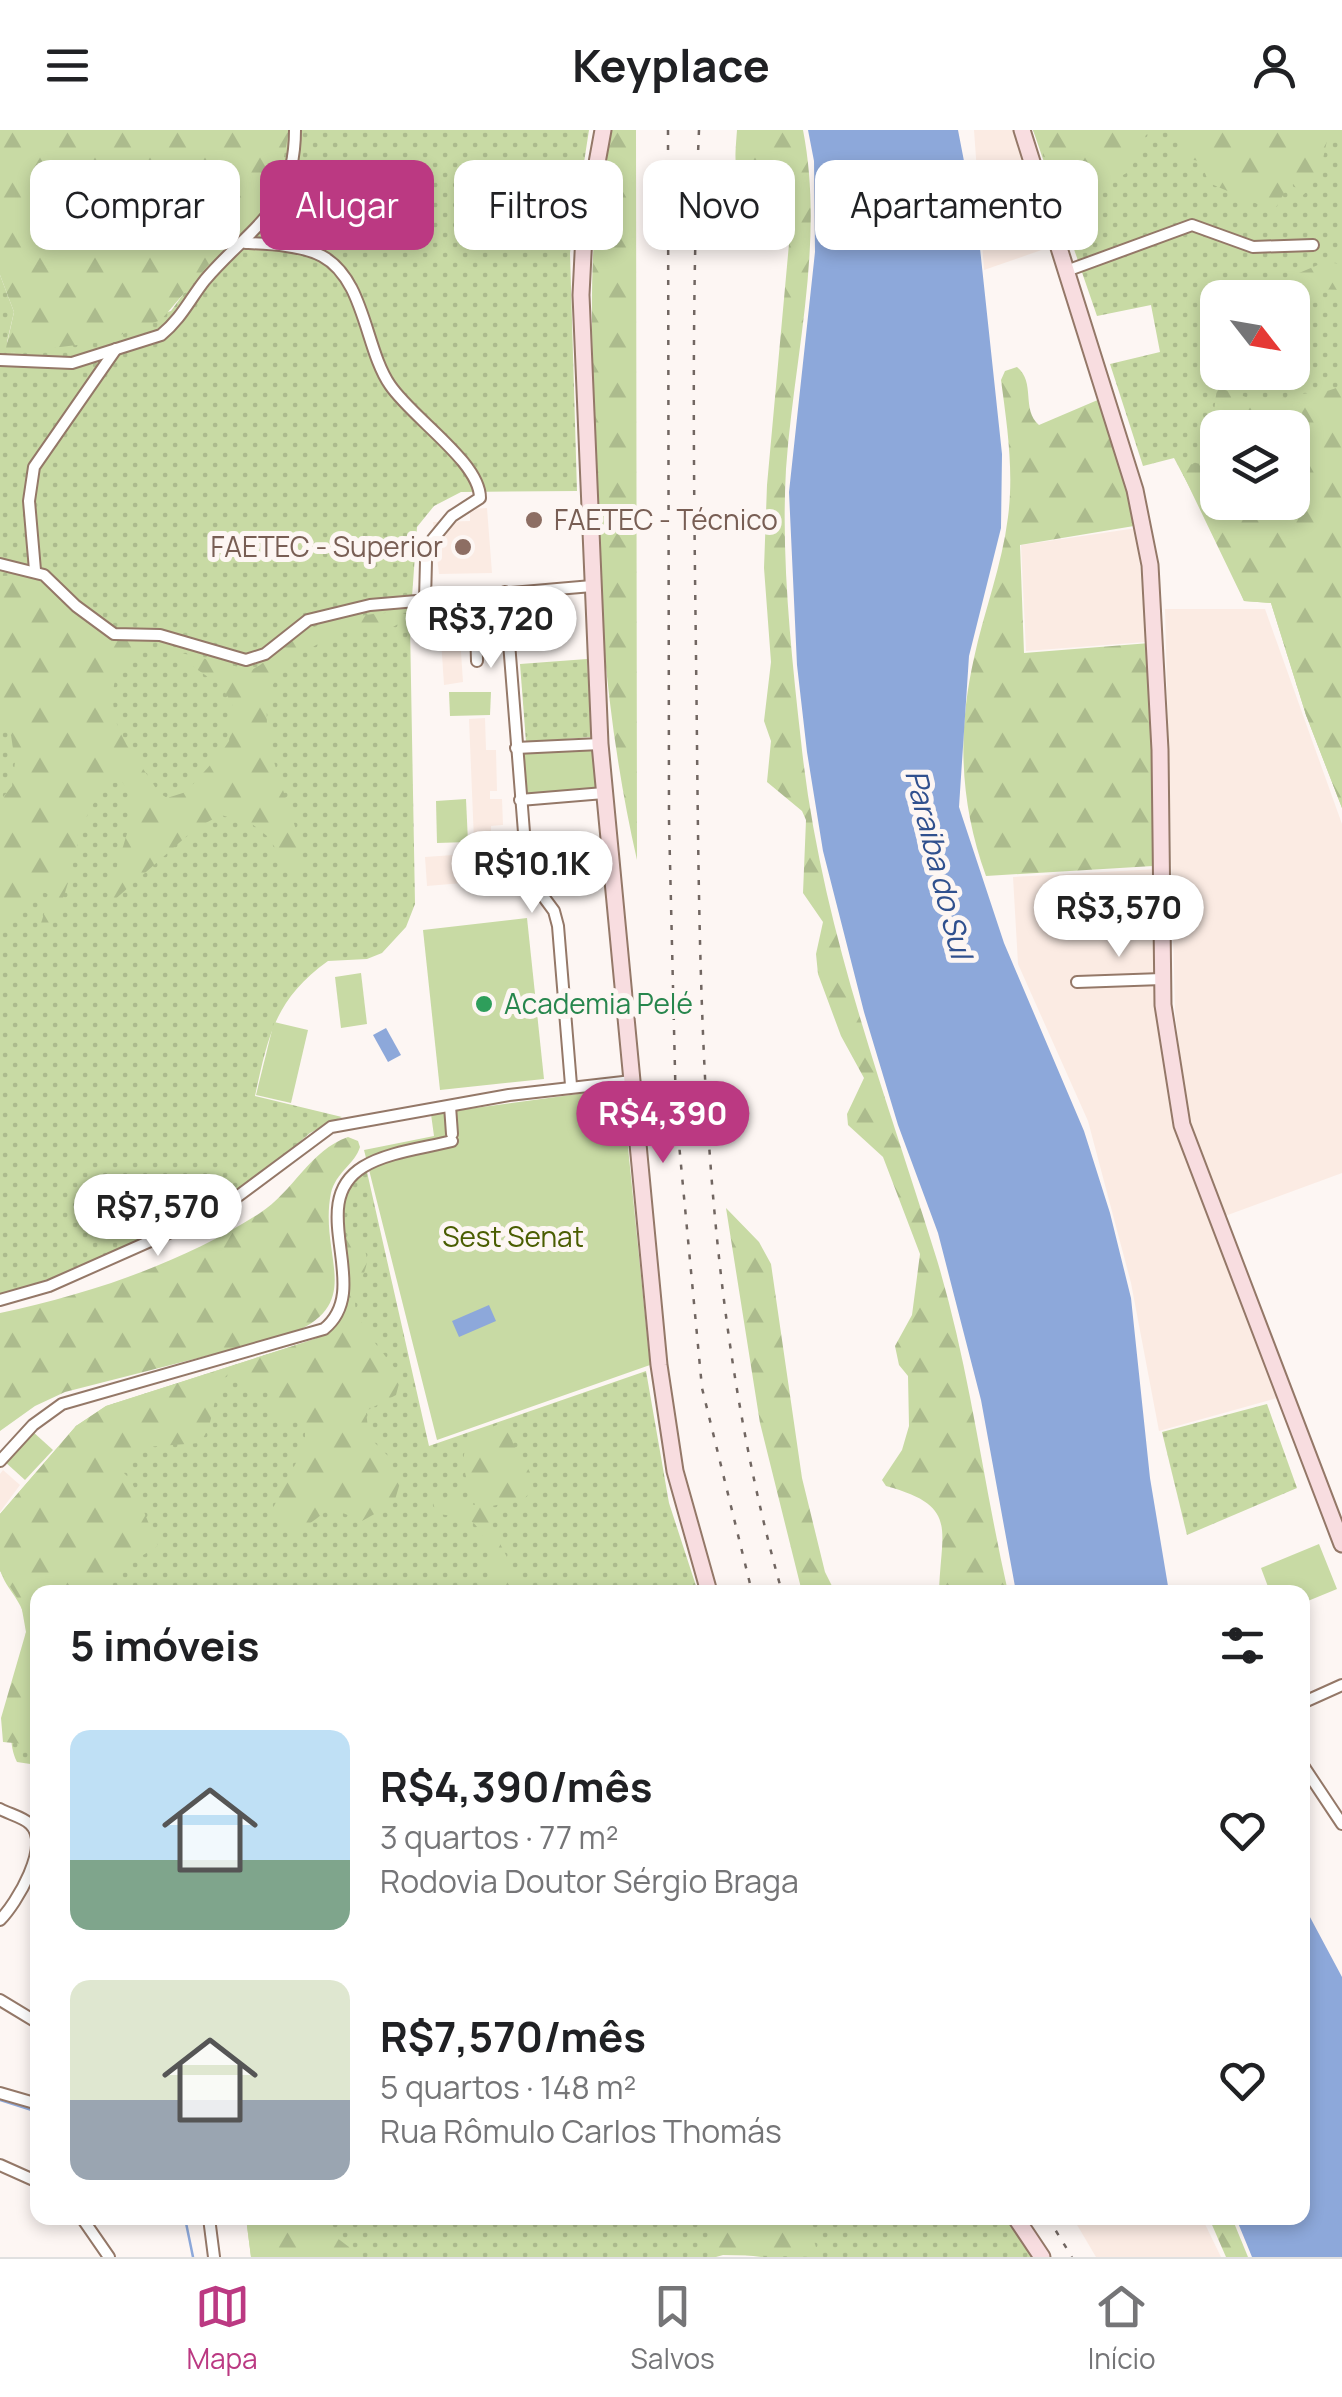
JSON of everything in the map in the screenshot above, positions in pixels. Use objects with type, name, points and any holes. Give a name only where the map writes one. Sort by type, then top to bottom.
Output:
[{"type":"main road","points":[[603,130],[582,254],[600,744],[659,1365],[674,1471],[706,1585]]},
{"type":"main road","points":[[1022,130],[1135,490],[1150,565],[1160,750],[1162,979],[1171,1069],[1182,1125],[1342,1544]]},
{"type":"main road","points":[[1021,2225],[1042,2257]]},
{"type":"street","points":[[0,360],[72,363],[161,334],[173,326],[204,282],[272,212],[292,157],[295,130]]},
{"type":"street","points":[[1069,270],[1192,226],[1253,247],[1313,244]]},
{"type":"street","points":[[246,242],[312,253],[336,268],[352,292],[380,372],[426,428],[477,478],[480,498],[452,516],[430,545],[421,600]]},
{"type":"street","points":[[34,570],[29,502],[34,467],[116,348]]},
{"type":"street","points":[[0,564],[34,570],[114,634],[138,632],[170,638],[246,660],[264,654],[308,620],[370,605],[592,586]]},
{"type":"street","points":[[505,592],[520,800],[531,876],[558,926],[571,1085]]},
{"type":"street","points":[[474,594],[477,662]]},
{"type":"street","points":[[516,748],[600,744]]},
{"type":"street","points":[[520,800],[604,793]]},
{"type":"street","points":[[1073,897],[1160,892]]},
{"type":"street","points":[[1076,982],[1162,979]]},
{"type":"street","points":[[0,1300],[49,1286],[218,1211],[331,1127],[571,1085],[632,1081]]},
{"type":"street","points":[[0,1461],[33,1425],[62,1404],[324,1329],[339,1314],[344,1297],[337,1222],[347,1183],[370,1163],[452,1137],[450,1106]]},
{"type":"street","points":[[1310,1700],[1342,1686]]},
{"type":"street","points":[[1310,1776],[1342,1824]]},
{"type":"street","points":[[0,1809],[30,1823]]},
{"type":"street","points":[[0,1920],[25,1889],[30,1862]]},
{"type":"street","points":[[0,2000],[30,2018]]},
{"type":"street","points":[[0,2093],[30,2102]]},
{"type":"street","points":[[0,2165],[30,2178]]},
{"type":"street","points":[[87,2225],[110,2257]]},
{"type":"street","points":[[210,2225],[214,2257]]},
{"type":"shaded area","points":[[974,130],[1021,130],[1030,160],[976,160]]},
{"type":"shaded area","points":[[983,250],[1042,250],[984,270]]},
{"type":"shaded area","name":"FAETEC - Superior","points":[[487,508],[492,573],[439,574],[433,522],[470,521],[470,509]]},
{"type":"shaded area","points":[[1137,528],[1146,642],[1026,651],[1021,545]]},
{"type":"shaded area","points":[[458,608],[463,682],[444,685],[439,609]]},
{"type":"shaded area","points":[[1165,609],[1265,609],[1342,824],[1342,1173],[1225,1216],[1187,1116],[1175,1012]]},
{"type":"shaded area","points":[[485,718],[486,750],[496,750],[497,791],[490,791],[490,799],[502,799],[503,825],[491,826],[491,841],[474,841],[469,719]]},
{"type":"shaded area","points":[[496,852],[498,880],[427,886],[425,857]]},
{"type":"shaded area","points":[[1157,869],[1160,1029],[1173,1116],[1277,1398],[1159,1431],[1131,1283],[1088,1121],[1018,964],[1013,877]]},
{"type":"shaded area","points":[[3,1470],[20,1485],[0,1512],[0,1474]]},
{"type":"shaded area","points":[[1077,2225],[1205,2225],[1221,2257],[1096,2257]]},
{"type":"green space","points":[[0,130],[288,130],[283,160],[260,160],[260,205],[240,228],[240,160],[30,160],[30,250],[221,250],[161,320],[101,342],[12,353],[6,348],[14,312],[0,275]]},
{"type":"green space","points":[[288,130],[589,130],[584,160],[454,160],[454,250],[570,250],[577,491],[461,492],[434,506],[417,527],[410,625],[415,904],[406,927],[382,953],[367,959],[328,961],[296,990],[276,1020],[255,1096],[342,1117],[310,1133],[232,1200],[55,1278],[0,1295],[0,275],[14,312],[7,342],[12,353],[171,311],[217,250],[240,250],[240,225],[260,203],[260,250],[434,250],[434,160],[283,160]]},
{"type":"green space","points":[[612,130],[636,130],[637,860],[608,687],[596,513],[594,250],[623,250],[623,160],[604,160]]},
{"type":"green space","points":[[737,130],[803,130],[811,215],[806,300],[786,469],[785,536],[791,639],[810,808],[856,1004],[949,1301],[1007,1585],[939,1585],[942,1536],[935,1511],[925,1502],[886,1486],[882,1480],[902,1450],[909,1426],[908,1376],[899,1365],[895,1346],[912,1315],[920,1254],[883,1157],[848,1125],[847,1114],[864,1078],[841,1036],[818,974],[816,954],[823,922],[803,893],[806,820],[802,811],[767,782],[771,741],[764,721],[771,662],[764,568],[767,485],[788,250],[795,250],[795,160],[736,160]]},
{"type":"green space","points":[[1033,130],[1342,130],[1342,808],[1306,715],[1271,603],[1244,601],[1207,520],[1310,520],[1310,410],[1200,410],[1200,507],[1174,458],[1143,466],[1110,364],[1160,352],[1151,305],[1097,316],[1074,250],[1098,250],[1098,160],[1043,160]]},
{"type":"green space","points":[[1033,130],[1154,130],[1146,135],[1130,171],[1098,189],[1098,160],[1046,160]]},
{"type":"green space","points":[[1177,130],[1330,130],[1315,182],[1302,196],[1291,181],[1274,211],[1209,183],[1200,161],[1180,158]]},
{"type":"green space","points":[[1325,262],[1342,264],[1342,290],[1310,289],[1310,280],[1283,280]]},
{"type":"green space","points":[[1017,367],[1026,380],[1031,412],[1039,425],[1100,399],[1129,494],[1134,526],[1020,545],[1024,653],[1150,643],[1153,866],[986,876],[977,849],[966,795],[965,714],[974,658],[1002,553],[1010,500],[1001,380],[1005,371]]},
{"type":"green space","points":[[1342,385],[1342,808],[1306,715],[1271,603],[1244,601],[1205,520],[1310,520],[1310,410],[1214,410],[1217,390],[1264,400],[1324,392]]},
{"type":"green space","points":[[1200,463],[1200,510],[1179,466]]},
{"type":"green space","points":[[29,575],[46,584],[95,626],[127,640],[149,644],[136,650],[119,670],[114,711],[127,745],[158,792],[167,798],[186,792],[221,753],[229,741],[233,705],[221,686],[169,650],[251,670],[295,636],[319,625],[369,615],[410,615],[386,629],[347,631],[323,641],[280,673],[270,694],[269,742],[298,838],[300,884],[267,836],[252,824],[221,815],[196,828],[104,909],[129,827],[133,795],[122,782],[111,783],[86,818],[61,904],[50,924],[35,942],[50,895],[39,890],[0,929],[0,801],[12,786],[15,762],[11,735],[0,712],[0,576]]},
{"type":"green space","points":[[587,659],[592,737],[526,742],[520,664]]},
{"type":"green space","points":[[449,692],[491,692],[490,715],[450,716]]},
{"type":"green space","points":[[595,747],[596,789],[523,795],[524,752]]},
{"type":"green space","points":[[466,799],[468,842],[437,843],[436,801]]},
{"type":"green space","name":"Academia Pelé","points":[[527,918],[544,1079],[440,1090],[423,930]]},
{"type":"green space","points":[[361,973],[367,1024],[341,1028],[335,977]]},
{"type":"green space","points":[[274,1022],[308,1030],[291,1103],[256,1095]]},
{"type":"green space","name":"Sest Senat","points":[[622,1088],[650,1365],[437,1440],[364,1150],[434,1136],[431,1114]]},
{"type":"green space","points":[[348,1137],[358,1141],[360,1147],[331,1193],[333,1293],[327,1309],[312,1323],[288,1335],[65,1392],[35,1406],[0,1431],[0,1313],[101,1286],[199,1247],[260,1213],[323,1151]]},
{"type":"green space","points":[[367,1172],[429,1446],[646,1371],[669,1503],[696,1585],[30,1585],[30,1764],[17,1762],[12,1749],[12,1717],[26,1632],[20,1604],[0,1569],[0,1514],[76,1426],[106,1406],[315,1339],[336,1325],[345,1314],[349,1298],[343,1216],[352,1182]]},
{"type":"green space","points":[[726,1208],[759,1242],[771,1264],[802,1478],[832,1585],[800,1585],[760,1423]]},
{"type":"green space","points":[[344,1239],[360,1243],[367,1260],[356,1291],[356,1310],[401,1376],[396,1395],[366,1411],[369,1437],[388,1456],[400,1483],[394,1503],[362,1521],[331,1508],[300,1529],[285,1529],[273,1508],[305,1445],[305,1420],[298,1416],[272,1423],[270,1394],[263,1389],[256,1399],[242,1380],[228,1374],[218,1389],[209,1427],[199,1443],[146,1447],[119,1468],[131,1480],[158,1546],[110,1575],[109,1585],[30,1585],[30,1732],[24,1744],[3,1742],[1,1718],[26,1632],[21,1604],[0,1571],[0,1514],[76,1426],[106,1406],[315,1339],[329,1329],[345,1308],[348,1270]]},
{"type":"green space","points":[[1267,1404],[1297,1488],[1187,1535],[1162,1432]]},
{"type":"green space","points":[[513,1419],[512,1440],[533,1480],[533,1489],[524,1499],[488,1507],[494,1532],[521,1585],[492,1585],[488,1551],[475,1524],[436,1512],[430,1494],[475,1505],[465,1472],[466,1449],[480,1433]]},
{"type":"green space","points":[[32,1431],[53,1450],[25,1480],[4,1461]]},
{"type":"green space","points":[[1319,1544],[1337,1589],[1310,1600],[1310,1585],[1267,1585],[1261,1568]]},
{"type":"green space","points":[[247,2225],[1011,2225],[1034,2257],[761,2257],[730,2253],[716,2257],[251,2257]]},
{"type":"green space","points":[[247,2225],[320,2225],[349,2247],[351,2257],[251,2257]]},
{"type":"green space","points":[[712,2225],[806,2225],[819,2257],[722,2255],[710,2246]]},
{"type":"green space","points":[[1212,2225],[1235,2225],[1248,2257],[1226,2257]]},
{"type":"water","name":"Paraiba do Sul","points":[[808,130],[958,130],[964,160],[815,160],[815,250],[980,250],[1002,454],[1001,528],[969,656],[959,807],[1004,943],[1084,1131],[1110,1213],[1131,1298],[1150,1478],[1168,1585],[1015,1585],[981,1400],[938,1233],[898,1125],[864,1012],[823,851],[807,752],[797,665],[789,492],[815,252],[814,161]]},
{"type":"water","points":[[386,1028],[401,1055],[388,1062],[373,1035]]},
{"type":"water","points":[[489,1305],[496,1321],[459,1337],[452,1321]]},
{"type":"water","points":[[1310,1917],[1342,1977],[1342,2257],[1252,2257],[1239,2225],[1310,2225]]},
{"type":"waterway","points":[[0,2100],[30,2109]]},
{"type":"waterway","points":[[186,2225],[193,2257]]},
{"type":"railway","points":[[668,130],[669,820],[676,1112],[702,1388],[750,1585]]},
{"type":"railway","points":[[699,130],[694,437],[704,1065],[721,1277],[736,1382],[780,1585]]},
{"type":"railway","points":[[1052,2225],[1072,2257]]},
{"type":"place","name":"FAETEC - Técnico","points":[[534,520]]},
{"type":"place","name":"FAETEC - Superior","points":[[463,547]]},
{"type":"place","name":"Academia Pelé","points":[[484,1004]]}]
